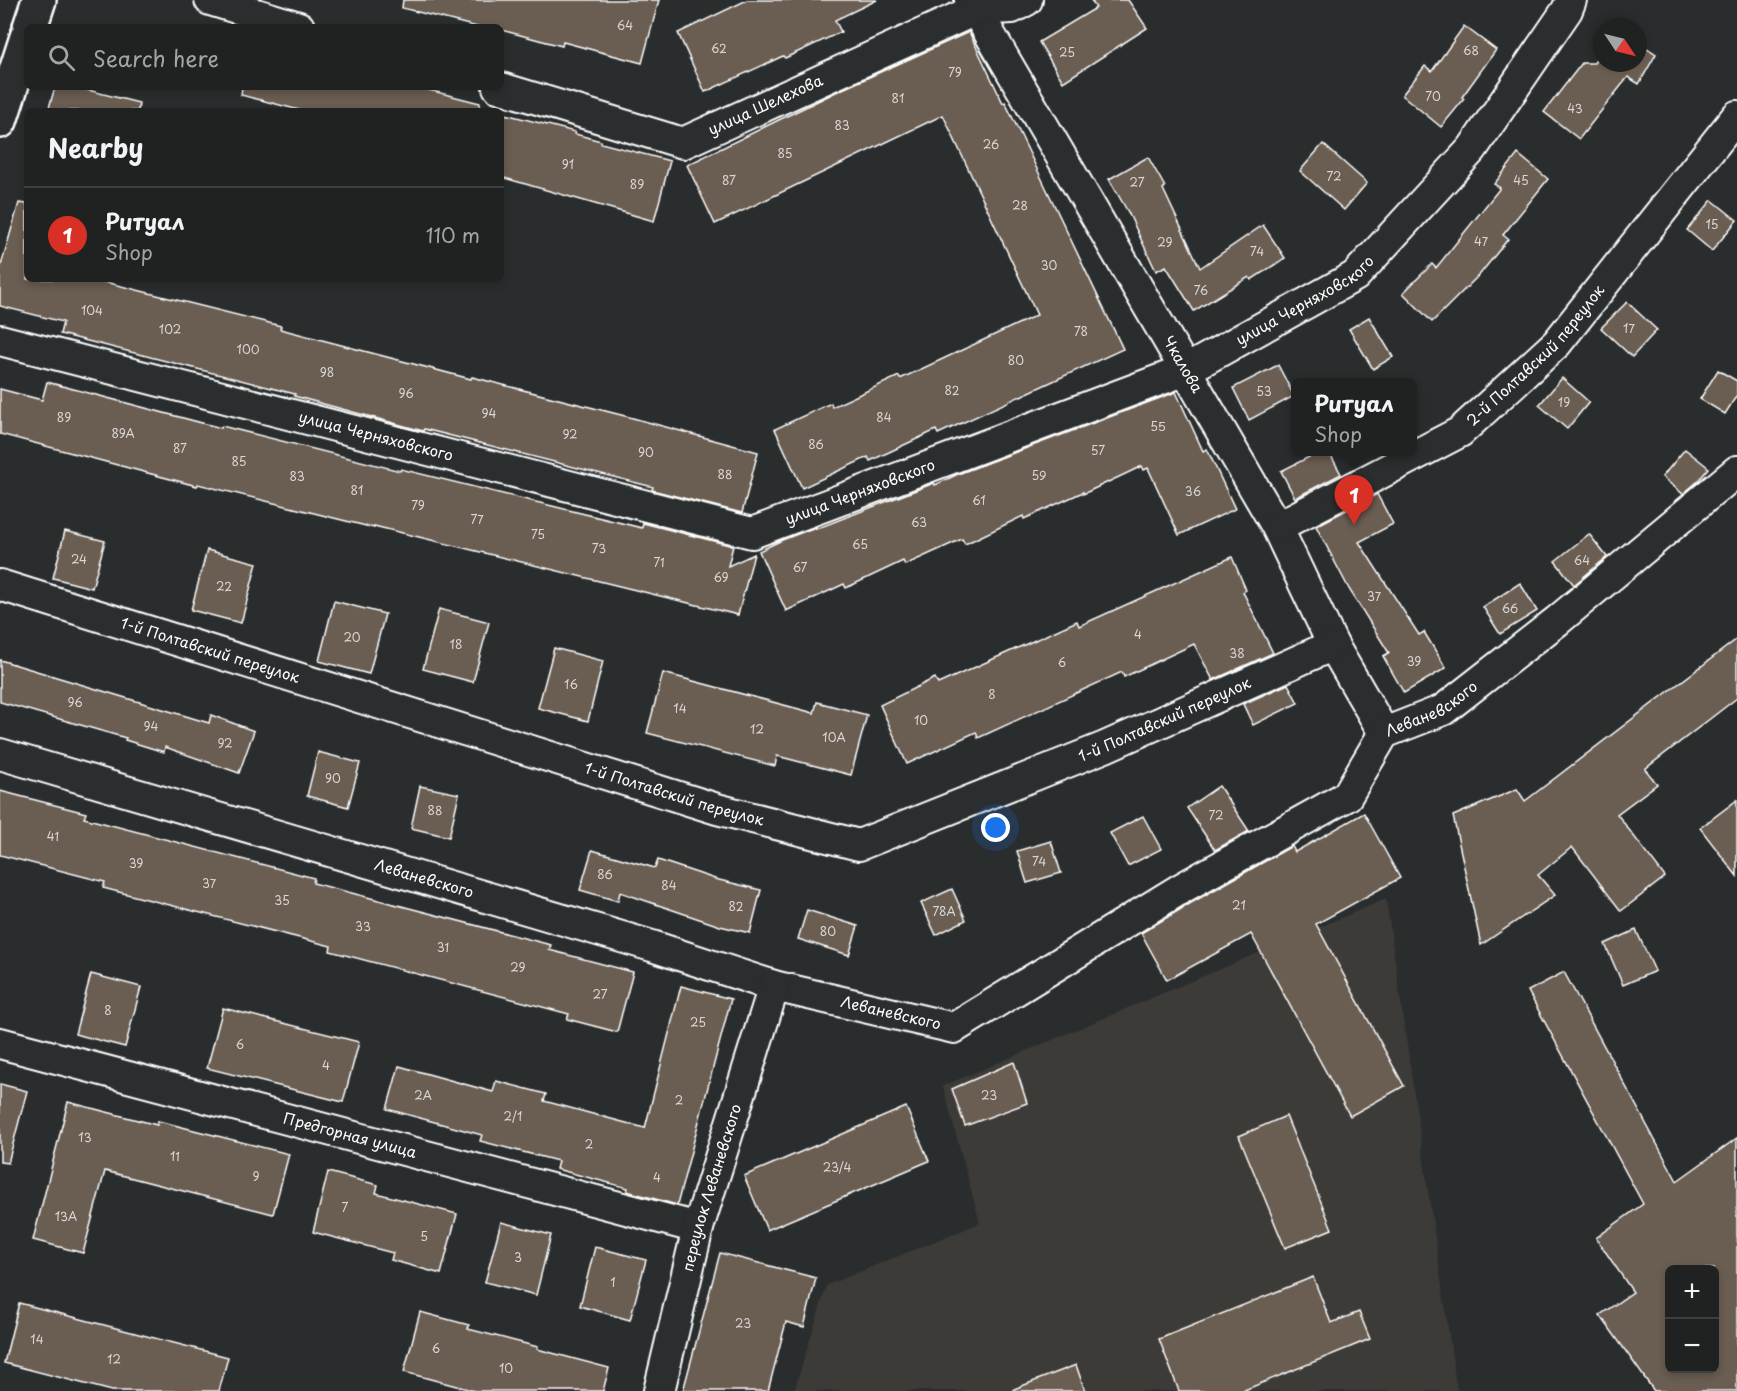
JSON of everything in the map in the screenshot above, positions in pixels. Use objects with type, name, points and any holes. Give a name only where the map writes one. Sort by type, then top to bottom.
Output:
[{"type":"street","points":[[31,24],[39,0]]},
{"type":"street","points":[[210,0],[289,24]]},
{"type":"street","name":"улица Шелехова","points":[[504,89],[683,143],[973,5],[1012,8],[1028,0]]},
{"type":"street","name":"улица Черняховского","points":[[0,340],[752,533],[1186,370],[1355,276],[1472,149],[1567,10],[1571,0]]},
{"type":"street","name":"Чкалова","points":[[973,5],[1277,528],[1333,645],[1384,733]]},
{"type":"street","points":[[0,121],[24,46]]},
{"type":"street","name":"2-й Полтавский переулок","points":[[1417,455],[1460,432],[1557,343],[1737,116]]},
{"type":"street","name":"2-й Полтавский переулок","points":[[1277,528],[1414,456]]},
{"type":"street","name":"Леваневского","points":[[0,754],[652,946],[774,986],[954,1028],[1182,888],[1347,796],[1384,733],[1443,710],[1557,621],[1737,471]]},
{"type":"street","name":"1-й Полтавский переулок","points":[[0,585],[717,809],[859,845],[1105,747],[1333,645]]},
{"type":"street","name":"переулок Леваневского","points":[[659,1391],[698,1228],[774,986]]},
{"type":"street","name":"Предгорная улица","points":[[0,1043],[698,1228]]},
{"type":"shaded area","points":[[1386,899],[1457,1391],[794,1391],[827,1285],[980,1223],[943,1086]]},
{"type":"building","points":[[403,0],[659,0],[642,63],[563,42],[562,46],[504,31],[504,24],[465,24],[402,8]]},
{"type":"building","points":[[747,0],[877,0],[835,20],[841,32],[705,92],[678,33]]},
{"type":"building","points":[[1091,0],[1128,0],[1147,28],[1063,82],[1039,42],[1096,8]]},
{"type":"building","points":[[1464,26],[1496,50],[1462,97],[1464,99],[1441,127],[1402,95],[1425,66],[1432,71]]},
{"type":"building","points":[[969,32],[1123,349],[938,434],[936,430],[870,461],[868,457],[802,488],[775,429],[831,403],[832,407],[899,376],[900,379],[1037,315],[943,115],[715,224],[687,165],[836,92]]},
{"type":"building","points":[[1647,48],[1656,54],[1647,70]]},
{"type":"building","points":[[1582,63],[1593,63],[1593,72],[1646,72],[1639,84],[1628,77],[1579,139],[1544,112]]},
{"type":"building","points":[[54,90],[88,90],[139,103],[138,108],[49,108]]},
{"type":"building","points":[[242,90],[429,90],[480,103],[479,108],[291,108],[241,95]]},
{"type":"building","points":[[504,114],[575,132],[575,134],[601,141],[601,143],[670,161],[654,221],[504,178]]},
{"type":"building","points":[[1323,144],[1367,183],[1344,210],[1300,171]]},
{"type":"building","points":[[1518,154],[1548,179],[1503,235],[1508,239],[1481,273],[1432,322],[1403,293],[1432,264],[1436,268],[1500,188],[1494,184]]},
{"type":"building","points":[[1148,157],[1165,187],[1163,189],[1200,268],[1263,225],[1285,258],[1251,280],[1249,277],[1194,311],[1166,266],[1156,271],[1128,212],[1109,179]]},
{"type":"building","points":[[1712,200],[1737,220],[1712,251],[1687,230]]},
{"type":"building","points":[[19,203],[24,204],[24,282],[105,282],[758,452],[742,513],[652,490],[653,487],[424,429],[423,431],[294,396],[295,394],[60,334],[63,322],[0,306],[0,269]]},
{"type":"building","points":[[1627,302],[1657,330],[1632,357],[1601,328]]},
{"type":"building","points":[[1369,317],[1393,357],[1373,369],[1349,329]]},
{"type":"building","points":[[1278,365],[1291,390],[1291,398],[1249,420],[1233,388]]},
{"type":"building","points":[[1718,370],[1737,381],[1737,395],[1725,414],[1700,399]]},
{"type":"building","points":[[1562,378],[1589,402],[1567,429],[1539,405]]},
{"type":"building","points":[[47,382],[221,428],[222,426],[400,471],[401,469],[642,528],[643,523],[733,546],[728,566],[754,554],[738,615],[198,484],[197,486],[0,434],[0,389],[42,400]]},
{"type":"building","points":[[1176,392],[1203,451],[1207,449],[1235,509],[1179,535],[1148,468],[1144,470],[1142,466],[1024,519],[1023,516],[965,544],[962,539],[905,565],[903,561],[846,588],[844,584],[786,611],[759,551],[816,527],[816,529],[934,483],[935,485],[958,474]]},
{"type":"building","points":[[1685,449],[1709,468],[1683,494],[1662,477]]},
{"type":"building","points":[[1311,456],[1331,456],[1341,474],[1295,498],[1281,471]]},
{"type":"building","points":[[1377,494],[1393,524],[1359,542],[1419,635],[1424,632],[1446,668],[1404,693],[1383,656],[1389,653],[1349,589],[1316,526]]},
{"type":"building","points":[[65,531],[105,541],[92,588],[53,578]]},
{"type":"building","points":[[1589,534],[1607,557],[1574,585],[1555,561]]},
{"type":"building","points":[[207,550],[257,563],[241,623],[191,610]]},
{"type":"building","points":[[1232,557],[1246,590],[1243,592],[1273,653],[1213,680],[1194,644],[1124,677],[1122,672],[978,738],[976,732],[907,764],[880,705],[935,678],[938,684],[1077,621],[1079,626]]},
{"type":"building","points":[[1520,583],[1537,611],[1500,634],[1483,607]]},
{"type":"building","points":[[334,601],[385,614],[369,674],[319,661]]},
{"type":"building","points":[[439,609],[489,622],[473,682],[423,669]]},
{"type":"building","points":[[1737,639],[1737,698],[1645,769],[1657,784],[1617,814],[1665,877],[1621,911],[1572,847],[1538,875],[1555,895],[1481,945],[1453,816],[1517,789],[1525,801]]},
{"type":"building","points":[[554,648],[603,661],[588,721],[538,708]]},
{"type":"building","points":[[0,660],[209,723],[211,715],[254,731],[239,773],[165,747],[164,752],[125,740],[126,738],[0,702]]},
{"type":"building","points":[[663,673],[814,713],[817,702],[867,715],[851,775],[777,756],[775,766],[647,733]]},
{"type":"building","points":[[1288,684],[1298,703],[1253,725],[1243,704]]},
{"type":"building","points":[[318,752],[360,763],[348,807],[307,796]]},
{"type":"building","points":[[420,786],[459,794],[449,837],[411,828]]},
{"type":"building","points":[[1219,786],[1249,831],[1215,850],[1187,808]]},
{"type":"building","points":[[0,791],[86,813],[84,818],[314,878],[313,883],[551,945],[549,950],[633,972],[617,1032],[567,1019],[569,1014],[330,951],[331,946],[103,888],[105,882],[0,855]]},
{"type":"building","points":[[1737,800],[1737,876],[1700,828]]},
{"type":"building","points":[[1364,813],[1400,878],[1316,924],[1404,1086],[1350,1116],[1251,934],[1167,980],[1141,933],[1292,846],[1295,852]]},
{"type":"building","points":[[1143,816],[1161,849],[1128,866],[1110,833]]},
{"type":"building","points":[[1051,841],[1061,873],[1027,883],[1017,851]]},
{"type":"building","points":[[592,850],[655,868],[658,860],[715,879],[761,890],[750,933],[720,926],[620,892],[618,901],[580,890]]},
{"type":"building","points":[[952,889],[966,920],[936,935],[921,903]]},
{"type":"building","points":[[807,910],[858,926],[849,955],[798,939]]},
{"type":"building","points":[[1636,930],[1655,971],[1623,985],[1605,944]]},
{"type":"building","points":[[1564,972],[1677,1181],[1737,1138],[1737,1391],[1654,1391],[1600,1315],[1633,1292],[1596,1238],[1643,1204],[1528,991]]},
{"type":"building","points":[[91,974],[141,987],[125,1047],[75,1034]]},
{"type":"building","points":[[681,986],[731,999],[677,1205],[627,1191],[628,1188],[556,1169],[558,1161],[480,1141],[482,1135],[387,1109],[399,1066],[493,1092],[496,1081],[546,1094],[544,1101],[645,1128]]},
{"type":"building","points":[[223,1008],[359,1042],[343,1102],[207,1068]]},
{"type":"building","points":[[1014,1062],[1027,1103],[965,1126],[952,1089]]},
{"type":"building","points":[[0,1084],[27,1091],[8,1163],[0,1162]]},
{"type":"building","points":[[68,1102],[157,1125],[158,1121],[289,1154],[273,1214],[105,1171],[83,1253],[33,1240]]},
{"type":"building","points":[[906,1107],[929,1161],[767,1230],[744,1176]]},
{"type":"building","points":[[1286,1116],[1332,1229],[1285,1248],[1239,1136]]},
{"type":"building","points":[[328,1172],[378,1185],[376,1193],[457,1214],[441,1274],[391,1260],[393,1253],[313,1232]]},
{"type":"building","points":[[501,1222],[551,1235],[536,1295],[485,1282]]},
{"type":"building","points":[[595,1247],[646,1260],[630,1320],[580,1306]]},
{"type":"building","points":[[720,1253],[816,1278],[804,1327],[786,1322],[768,1391],[683,1391]]},
{"type":"building","points":[[1313,1277],[1331,1323],[1359,1312],[1370,1339],[1242,1391],[1179,1391],[1159,1339]]},
{"type":"building","points":[[19,1303],[228,1357],[219,1391],[112,1391],[4,1363]]},
{"type":"building","points":[[420,1312],[469,1325],[468,1329],[609,1368],[603,1391],[475,1391],[404,1372]]},
{"type":"building","points":[[1076,1365],[1085,1391],[1014,1391],[1014,1389]]},
{"type":"place","name":"Ритуал","points":[[1354,525]]}]
